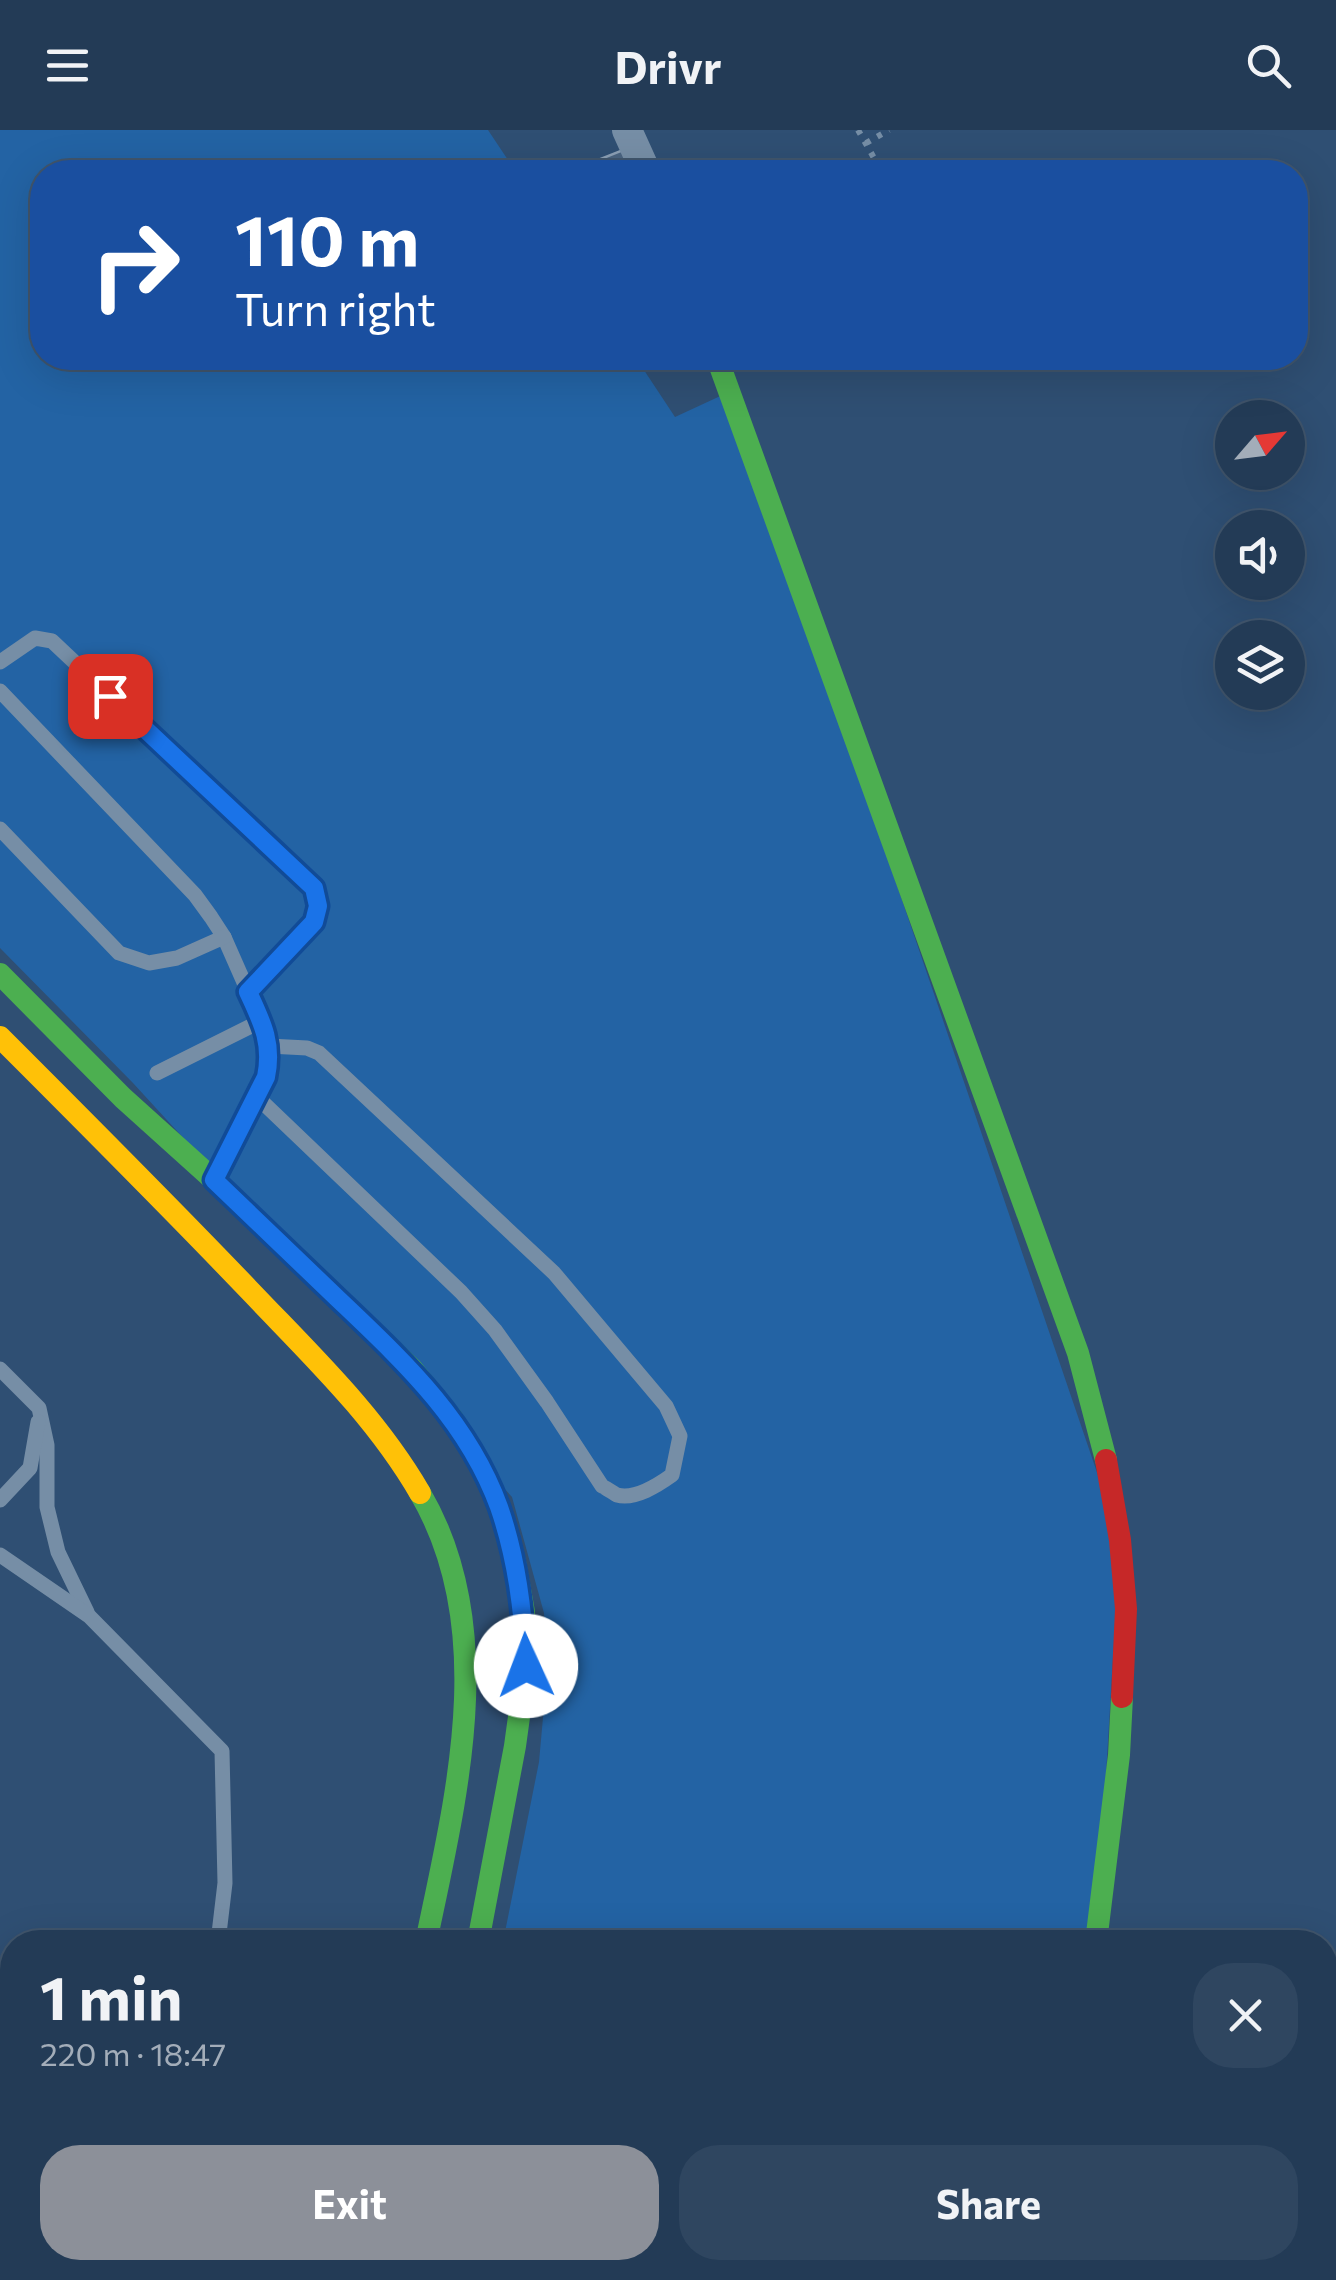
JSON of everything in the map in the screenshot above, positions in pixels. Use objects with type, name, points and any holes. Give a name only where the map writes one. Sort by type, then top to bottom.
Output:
[{"type":"main road","points":[[721,370],[1078,1353],[1105,1452],[1120,1540],[1126,1608],[1119,1756],[1097,1930]]},
{"type":"main road","points":[[0,974],[122,1098],[412,1369],[452,1418],[480,1466],[499,1506],[515,1562],[524,1612],[526,1666],[480,1930]]},
{"type":"main road","points":[[0,1037],[180,1216],[363,1409],[424,1498],[444,1540],[457,1589],[465,1647],[464,1738],[428,1930]]},
{"type":"street","points":[[628,130],[641,160]]},
{"type":"lane","points":[[0,662],[35,638],[52,641],[314,888],[318,906],[314,922],[248,992]]},
{"type":"lane","points":[[0,691],[195,895],[224,937],[261,1021],[269,1046],[266,1077],[214,1180]]},
{"type":"lane","points":[[0,829],[119,953],[149,963],[177,958],[224,937]]},
{"type":"lane","points":[[157,1073],[261,1021]]},
{"type":"lane","points":[[256,1096],[462,1292],[547,1402],[602,1486],[616,1494],[630,1495],[658,1485],[672,1475],[680,1436],[666,1406],[554,1274],[320,1053],[308,1048],[269,1046]]},
{"type":"lane","points":[[15,1076],[88,1126]]},
{"type":"lane","points":[[0,1369],[39,1408],[47,1445],[47,1507],[58,1552],[89,1616]]},
{"type":"lane","points":[[0,1500],[30,1468],[39,1408]]},
{"type":"lane","points":[[0,1556],[89,1616],[222,1752],[225,1883],[219,1930]]},
{"type":"path","points":[[858,130],[875,160]]},
{"type":"path","points":[[866,143],[889,130]]},
{"type":"shaded area","points":[[0,130],[488,130],[508,160],[30,160],[30,370],[644,370],[675,417],[729,392],[1120,1540],[1097,1930],[505,1930],[539,1762],[548,1662],[544,1613],[512,1497],[133,1083],[0,948]]},
{"type":"building","points":[[623,150],[627,160],[598,160]]},
{"type":"traffic: fast","points":[[721,370],[1078,1353],[1106,1460]]},
{"type":"traffic: fast","points":[[0,974],[123,1098],[412,1369],[452,1418],[481,1465],[499,1506],[515,1562],[524,1612],[526,1666],[480,1930]]},
{"type":"traffic: fast","points":[[420,1493],[444,1545],[459,1600],[465,1657],[458,1773],[428,1930]]},
{"type":"traffic: fast","points":[[1097,1930],[1119,1755],[1122,1697]]},
{"type":"traffic: slow","points":[[0,1037],[321,1365],[364,1413],[420,1493]]},
{"type":"traffic: jam","points":[[1106,1460],[1120,1540],[1126,1609],[1122,1697]]},
{"type":"route","points":[[110,696],[314,888],[318,906],[314,922],[248,992],[269,1046],[266,1077],[214,1180],[412,1369],[452,1418],[499,1506],[524,1612],[526,1666]]}]
